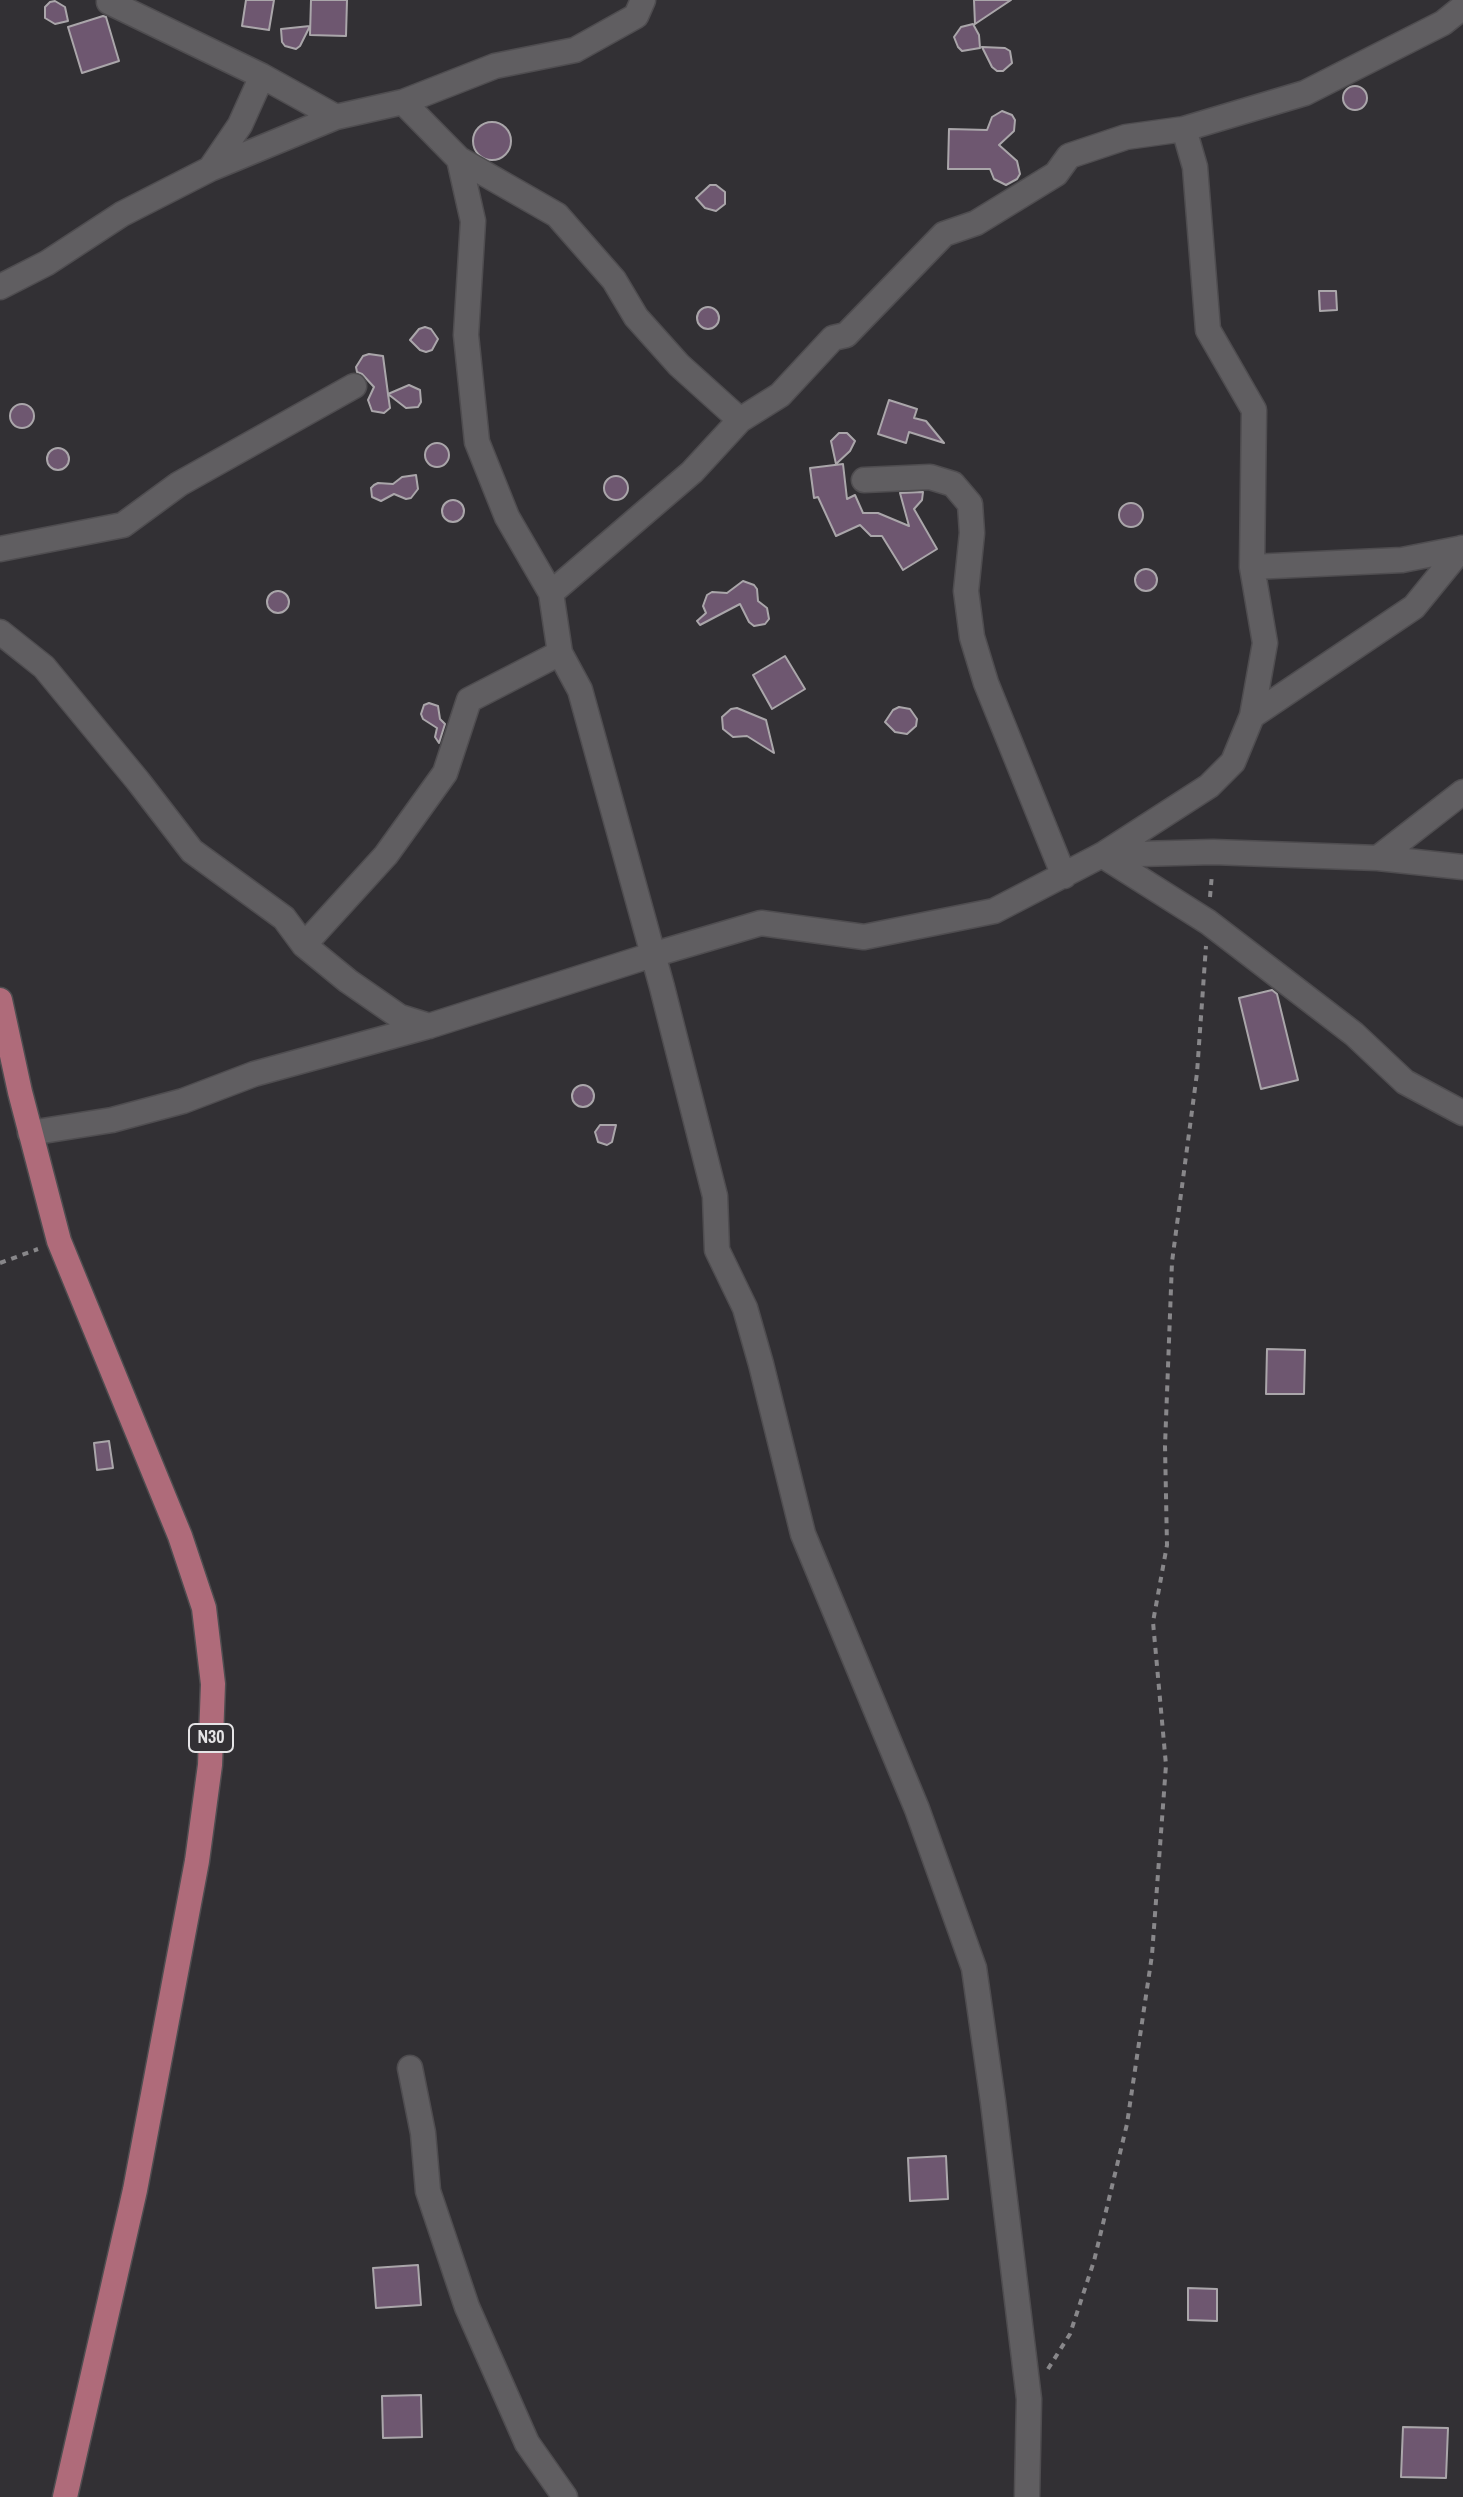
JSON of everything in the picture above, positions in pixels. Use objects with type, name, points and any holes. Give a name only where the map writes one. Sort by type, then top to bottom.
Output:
[{"type":"main road","name":"N30","points":[[0,1000],[30,1133],[59,1241],[180,1536],[204,1608],[213,1684],[210,1765],[197,1861],[135,2190],[65,2497]]},
{"type":"street","points":[[0,287],[47,263],[122,214],[210,169],[336,117],[403,102],[495,66],[575,50],[636,16],[643,0]]},
{"type":"street","points":[[109,2],[262,76],[336,117]]},
{"type":"street","points":[[551,593],[692,472],[740,420],[780,395],[833,338],[846,335],[944,234],[976,223],[1056,174],[1069,156],[1126,137],[1184,129],[1305,93],[1443,23],[1463,7]]},
{"type":"street","points":[[210,169],[240,125],[262,76]]},
{"type":"street","points":[[403,102],[459,159],[557,215],[614,280],[636,317],[679,365],[740,420]]},
{"type":"street","points":[[30,1133],[112,1120],[169,1105],[254,1074],[429,1026],[761,923],[864,937],[994,911],[1102,855],[1209,786],[1233,762],[1252,716],[1265,643],[1252,567],[1254,410],[1208,330],[1195,167],[1184,129]]},
{"type":"street","points":[[459,159],[473,221],[466,335],[477,442],[507,517],[551,593],[560,653],[580,690],[715,1196],[717,1250],[745,1308],[803,1534],[917,1809],[974,1968],[1029,2399],[1027,2497]]},
{"type":"street","points":[[0,549],[123,525],[179,484],[354,386]]},
{"type":"street","points":[[864,480],[930,477],[953,484],[970,504],[972,533],[966,591],[972,637],[986,683],[1064,876]]},
{"type":"street","points":[[1252,567],[1402,560],[1462,548]]},
{"type":"street","points":[[1252,716],[1414,607],[1462,548]]},
{"type":"street","points":[[0,632],[44,667],[192,851],[284,918],[304,945],[348,981],[400,1017],[429,1026]]},
{"type":"street","points":[[304,945],[386,855],[445,773],[469,700],[560,653]]},
{"type":"street","points":[[1378,858],[1463,792]]},
{"type":"street","points":[[1102,855],[1213,852],[1378,858],[1463,867]]},
{"type":"street","points":[[1102,855],[1208,922],[1354,1034],[1405,1082],[1463,1113]]},
{"type":"street","points":[[410,2068],[423,2133],[428,2191],[467,2307],[527,2443],[565,2497]]},
{"type":"path","points":[[1029,2399],[1070,2334],[1094,2261],[1127,2124],[1152,1955],[1166,1765],[1153,1622],[1167,1545],[1165,1446],[1172,1262],[1197,1073],[1213,852]]},
{"type":"path","points":[[0,1263],[59,1241]]},
{"type":"building","points":[[246,0],[274,0],[269,30],[242,26]]},
{"type":"building","points":[[311,0],[347,0],[346,36],[310,35]]},
{"type":"building","points":[[974,0],[1011,0],[975,24]]},
{"type":"building","points":[[55,1],[65,7],[68,21],[55,24],[45,18],[45,7]]},
{"type":"building","points":[[106,17],[119,61],[82,73],[68,27]]},
{"type":"building","points":[[973,24],[979,35],[980,48],[962,51],[954,37],[961,27]]},
{"type":"building","points":[[310,26],[296,49],[282,42],[281,29]]},
{"type":"building","points":[[982,47],[1005,48],[1010,51],[1012,63],[1003,71],[997,71]]},
{"type":"building","points":[[1355,86],[1364,89],[1367,98],[1364,107],[1355,110],[1346,107],[1343,98],[1346,89]]},
{"type":"building","points":[[1002,111],[1012,115],[1015,120],[1014,131],[999,145],[1017,161],[1020,174],[1017,179],[1006,185],[994,179],[990,169],[948,169],[949,129],[987,130],[992,117]]},
{"type":"building","points":[[492,122],[505,128],[511,141],[505,154],[492,160],[479,154],[473,141],[479,128]]},
{"type":"building","points":[[710,185],[716,185],[725,192],[725,204],[716,211],[705,208],[696,198]]},
{"type":"building","points":[[1319,291],[1336,291],[1337,310],[1320,311]]},
{"type":"building","points":[[708,307],[716,310],[719,318],[716,326],[708,329],[700,326],[697,318],[700,310]]},
{"type":"building","points":[[419,329],[431,329],[438,339],[432,350],[426,352],[410,340]]},
{"type":"building","points":[[363,356],[383,356],[390,408],[384,413],[372,411],[368,400],[374,387],[357,372],[356,367]]},
{"type":"building","points":[[409,385],[420,390],[421,402],[418,407],[406,408],[388,394]]},
{"type":"building","points":[[889,400],[917,409],[914,418],[926,421],[944,443],[909,432],[906,443],[878,434]]},
{"type":"building","points":[[22,404],[31,407],[34,416],[31,425],[22,428],[13,425],[10,416],[13,407]]},
{"type":"building","points":[[839,433],[847,433],[855,441],[850,451],[836,464],[831,441]]},
{"type":"building","points":[[437,443],[446,446],[449,455],[446,464],[437,467],[428,464],[425,455],[428,446]]},
{"type":"building","points":[[54,448],[62,448],[69,459],[62,470],[54,470],[47,463],[47,455]]},
{"type":"building","points":[[843,464],[847,499],[855,495],[863,513],[878,513],[909,526],[900,493],[923,492],[922,500],[914,509],[937,549],[903,570],[882,536],[871,536],[860,525],[836,536],[818,497],[814,498],[810,468]]},
{"type":"building","points":[[416,475],[418,489],[411,498],[394,494],[381,501],[372,497],[371,488],[378,483],[393,484],[402,477]]},
{"type":"building","points":[[616,476],[624,480],[628,488],[624,496],[616,500],[608,496],[604,488],[608,480]]},
{"type":"building","points":[[453,500],[461,503],[464,511],[461,519],[453,522],[445,519],[442,511],[445,503]]},
{"type":"building","points":[[1131,503],[1139,507],[1143,515],[1139,523],[1131,527],[1123,523],[1119,515],[1123,507]]},
{"type":"building","points":[[1146,569],[1154,572],[1157,580],[1154,588],[1146,591],[1138,588],[1135,580],[1138,572]]},
{"type":"building","points":[[743,581],[754,585],[758,601],[767,608],[769,619],[765,624],[754,626],[749,622],[740,604],[700,625],[697,621],[706,613],[703,606],[707,595],[712,592],[727,593]]},
{"type":"building","points":[[278,591],[289,602],[278,613],[267,602]]},
{"type":"building","points":[[785,656],[805,689],[772,709],[753,675]]},
{"type":"building","points":[[424,705],[438,706],[440,719],[445,724],[439,743],[435,737],[437,728],[423,719],[421,714]]},
{"type":"building","points":[[899,707],[910,709],[917,719],[916,726],[907,734],[895,732],[885,722]]},
{"type":"building","points":[[737,708],[766,720],[774,753],[747,736],[733,737],[723,729],[722,717]]},
{"type":"building","points":[[1272,990],[1277,994],[1298,1080],[1261,1089],[1239,998]]},
{"type":"building","points":[[579,1085],[587,1085],[594,1096],[587,1107],[579,1107],[572,1100],[572,1092]]},
{"type":"building","points":[[600,1125],[616,1125],[612,1142],[607,1145],[598,1142],[595,1132]]},
{"type":"building","points":[[1267,1349],[1305,1350],[1304,1394],[1266,1394]]},
{"type":"building","points":[[109,1441],[113,1468],[97,1470],[94,1443]]},
{"type":"building","points":[[946,2156],[948,2199],[910,2201],[908,2158]]},
{"type":"building","points":[[418,2265],[421,2305],[376,2308],[373,2268]]},
{"type":"building","points":[[1188,2288],[1217,2289],[1217,2321],[1188,2320]]},
{"type":"building","points":[[421,2395],[422,2437],[383,2438],[382,2396]]},
{"type":"building","points":[[1403,2427],[1448,2428],[1446,2478],[1401,2477]]}]
